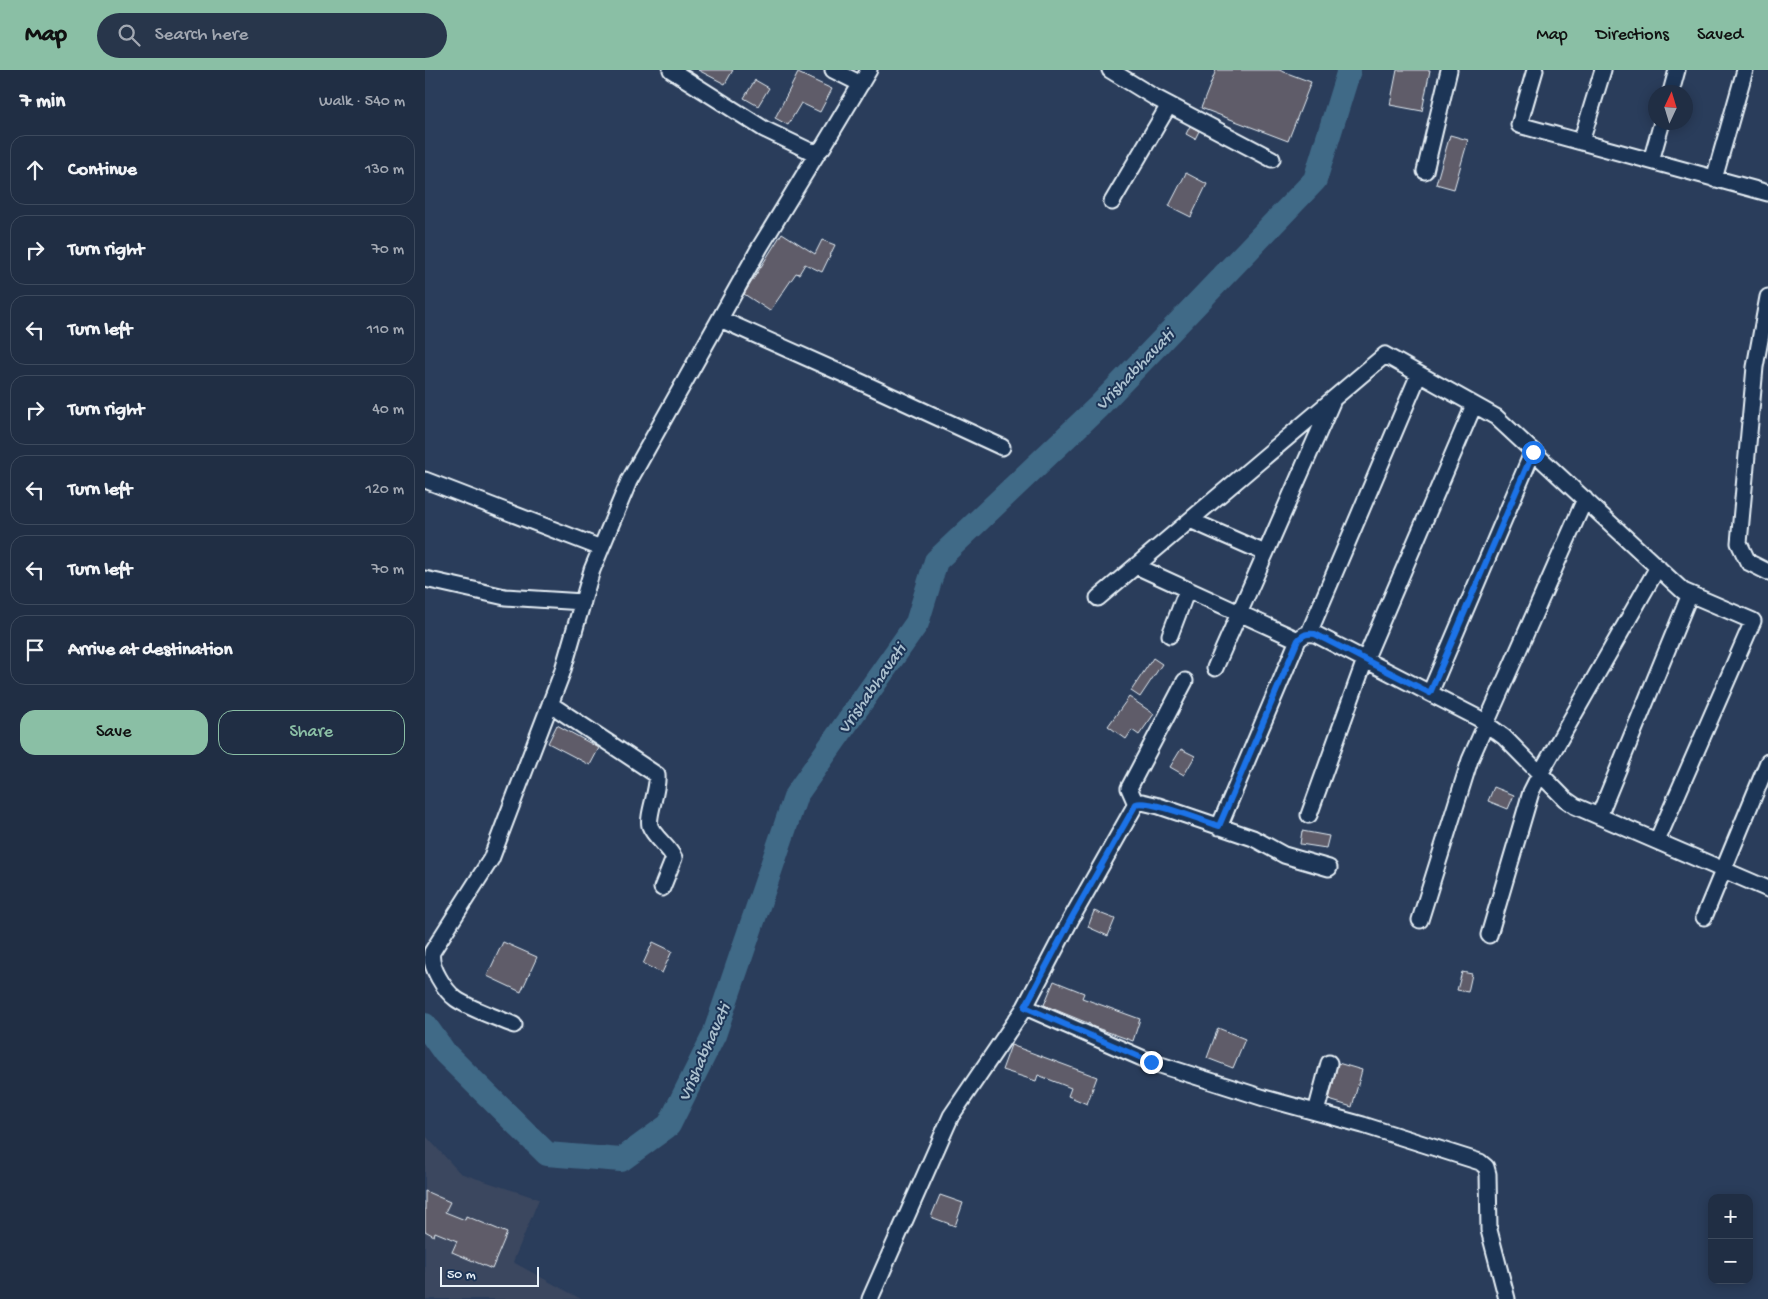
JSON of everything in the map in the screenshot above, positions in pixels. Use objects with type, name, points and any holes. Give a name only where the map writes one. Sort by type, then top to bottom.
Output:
[{"type":"street","points":[[671,70],[764,129],[810,151],[818,152]]},
{"type":"street","points":[[833,70],[861,84]]},
{"type":"street","points":[[514,1025],[457,1000],[436,974],[431,956],[434,948],[491,859],[562,673],[592,570],[629,481],[760,247],[818,152],[823,148],[869,70]]},
{"type":"street","points":[[1425,171],[1449,70]]},
{"type":"street","points":[[1535,70],[1519,125],[1768,193]]},
{"type":"street","points":[[1581,142],[1603,70]]},
{"type":"street","points":[[1673,85],[1677,70]]},
{"type":"street","points":[[1714,179],[1745,70]]},
{"type":"street","points":[[1116,72],[1169,105],[1272,159]]},
{"type":"street","points":[[1112,202],[1169,105]]},
{"type":"street","points":[[1651,161],[1660,130]]},
{"type":"street","points":[[1768,297],[1755,367],[1739,543],[1748,562],[1768,572]]},
{"type":"street","points":[[720,319],[851,376],[1002,447]]},
{"type":"street","points":[[1098,598],[1385,355],[1496,417],[1683,591],[1753,621],[1657,841]]},
{"type":"street","points":[[1219,826],[1419,374]]},
{"type":"street","points":[[1215,668],[1333,398]]},
{"type":"street","points":[[1309,815],[1365,660],[1474,405]]},
{"type":"street","points":[[1430,693],[1533,452]]},
{"type":"street","points":[[425,480],[601,548]]},
{"type":"street","points":[[1420,920],[1470,760],[1585,499]]},
{"type":"street","points":[[1190,520],[1265,553]]},
{"type":"street","points":[[1136,566],[1239,613],[1304,636],[1315,634],[1487,724],[1504,738],[1565,799],[1575,806],[1768,889]]},
{"type":"street","points":[[1489,935],[1531,792],[1658,567]]},
{"type":"street","points":[[425,579],[505,598],[583,602]]},
{"type":"street","points":[[1170,635],[1187,590]]},
{"type":"street","points":[[1599,816],[1690,594]]},
{"type":"street","points":[[1136,804],[1129,788],[1185,681]]},
{"type":"street","points":[[550,704],[657,774],[658,783],[649,823],[674,858],[662,888]]},
{"type":"street","points":[[1704,917],[1768,762]]},
{"type":"street","points":[[870,1299],[948,1122],[1025,1007],[1071,919],[1136,804],[1142,802],[1159,806],[1253,838],[1284,855],[1329,868]]},
{"type":"street","points":[[1025,1007],[1151,1062],[1479,1162],[1486,1167],[1488,1174],[1489,1230],[1507,1299]]},
{"type":"street","points":[[1316,1112],[1329,1063]]},
{"type":"shaded area","points":[[425,1135],[460,1173],[539,1199],[513,1262],[581,1299],[425,1299]]},
{"type":"building","points":[[698,70],[733,70],[725,84]]},
{"type":"building","points":[[1216,70],[1279,70],[1311,82],[1288,141],[1201,108]]},
{"type":"building","points":[[1397,70],[1430,70],[1422,111],[1390,105]]},
{"type":"building","points":[[798,73],[832,89],[820,112],[801,103],[788,125],[775,118]]},
{"type":"building","points":[[755,80],[769,88],[758,106],[744,98]]},
{"type":"building","points":[[1190,126],[1199,131],[1195,139],[1186,134]]},
{"type":"building","points":[[1450,135],[1468,140],[1454,189],[1436,184]]},
{"type":"building","points":[[1186,173],[1207,184],[1191,217],[1169,206]]},
{"type":"building","points":[[782,233],[815,254],[822,240],[835,245],[822,272],[805,264],[799,274],[796,273],[770,311],[744,294]]},
{"type":"building","points":[[1153,658],[1162,664],[1140,697],[1131,691]]},
{"type":"building","points":[[1129,697],[1154,714],[1139,735],[1132,730],[1126,739],[1108,726]]},
{"type":"building","points":[[557,725],[599,748],[590,765],[548,743]]},
{"type":"building","points":[[1181,749],[1195,756],[1184,775],[1170,767]]},
{"type":"building","points":[[1494,787],[1514,795],[1508,809],[1488,801]]},
{"type":"building","points":[[1302,831],[1329,836],[1326,848],[1300,844]]},
{"type":"building","points":[[1094,911],[1115,919],[1108,936],[1088,927]]},
{"type":"building","points":[[503,942],[537,957],[521,992],[487,976]]},
{"type":"building","points":[[653,942],[672,951],[662,973],[643,964]]},
{"type":"building","points":[[1462,972],[1472,974],[1468,992],[1457,990]]},
{"type":"building","points":[[1054,981],[1084,993],[1082,998],[1140,1019],[1133,1041],[1094,1027],[1044,1005]]},
{"type":"building","points":[[1218,1028],[1245,1039],[1233,1068],[1207,1058]]},
{"type":"building","points":[[1011,1045],[1097,1077],[1087,1104],[1068,1096],[1071,1088],[1038,1075],[1036,1081],[1002,1070]]},
{"type":"building","points":[[1338,1063],[1362,1070],[1352,1107],[1329,1100]]},
{"type":"building","points":[[425,1191],[450,1202],[445,1212],[465,1220],[466,1216],[507,1233],[492,1269],[452,1252],[457,1241],[435,1232],[434,1236],[425,1231]]},
{"type":"building","points":[[940,1195],[963,1203],[955,1226],[931,1217]]},
{"type":"waterway","name":"Vrishabhavati","points":[[425,1025],[445,1053],[547,1154],[621,1160],[669,1125],[714,1035],[796,795],[917,623],[936,561],[1098,407],[1315,180],[1349,70]]},
{"type":"route","points":[[1151,1062],[1025,1007],[1071,919],[1136,804],[1142,802],[1159,806],[1219,826],[1298,640],[1303,635],[1315,634],[1430,693],[1533,452]]}]
